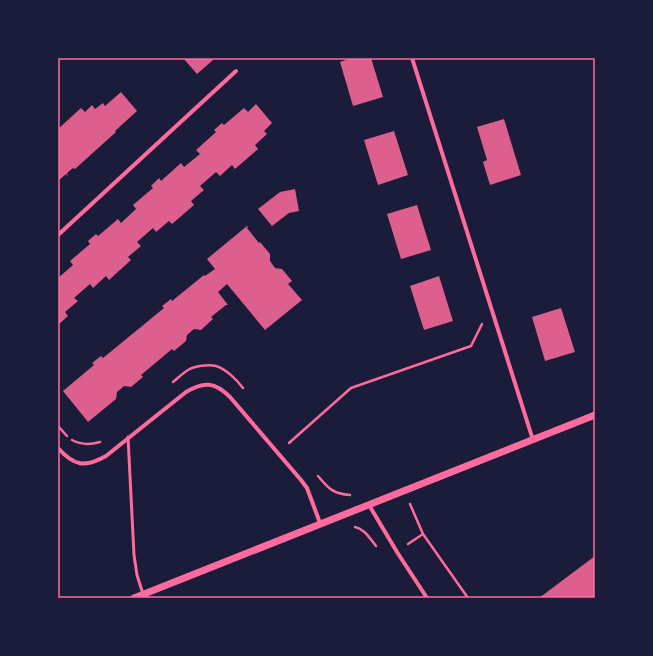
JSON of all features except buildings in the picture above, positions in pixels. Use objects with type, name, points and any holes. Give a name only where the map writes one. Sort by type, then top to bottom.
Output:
[{"type":"street","points":[[412,58],[533,440]]},
{"type":"street","points":[[58,235],[236,71]]},
{"type":"street","points":[[58,448],[72,461],[82,464],[89,463],[106,456],[186,392],[200,385],[212,385],[222,389],[230,397],[301,480],[307,488],[320,524]]},
{"type":"street","points":[[134,598],[595,415]]},
{"type":"street","points":[[369,505],[427,598]]},
{"type":"lane","points":[[128,437],[134,555],[137,575],[144,594]]},
{"type":"path","points":[[289,442],[351,388],[470,346],[491,308]]},
{"type":"path","points":[[285,437],[294,448]]},
{"type":"path","points":[[315,473],[331,490],[340,494],[355,494]]},
{"type":"path","points":[[405,491],[423,534],[468,598]]},
{"type":"path","points":[[351,529],[355,527],[360,528],[377,548]]},
{"type":"path","points":[[397,552],[423,534]]}]
